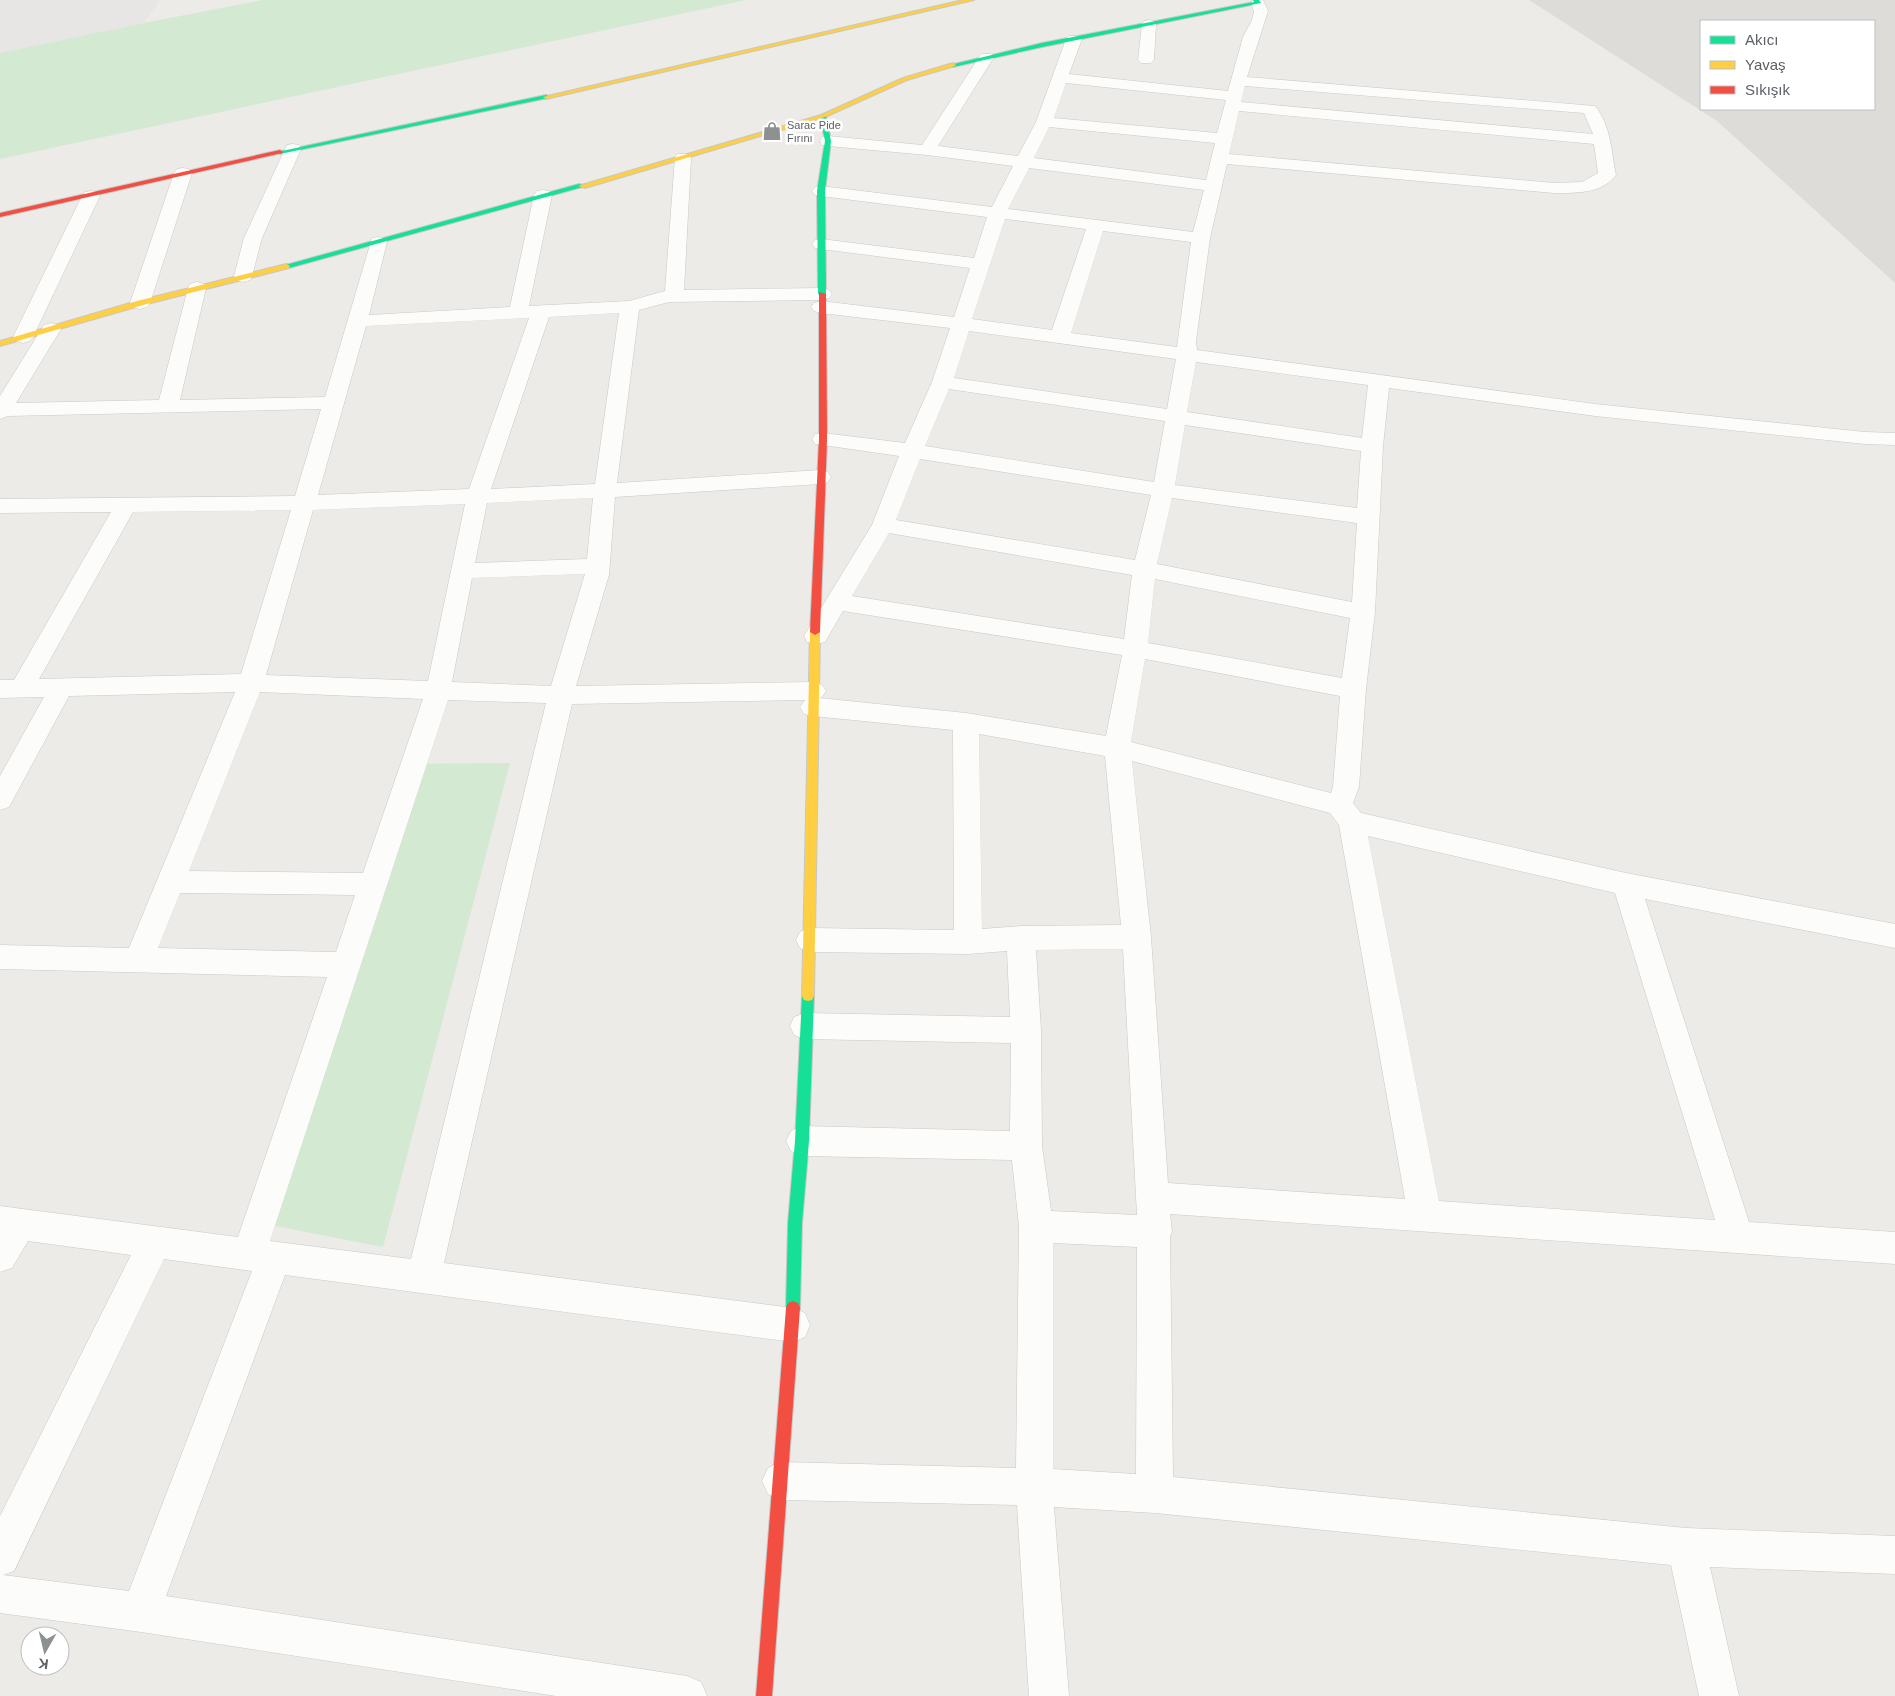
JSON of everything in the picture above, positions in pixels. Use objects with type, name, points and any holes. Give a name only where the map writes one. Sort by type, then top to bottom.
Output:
[{"type":"street","points":[[0,215],[91,196],[183,173],[588,88],[972,0]]},
{"type":"street","points":[[0,344],[140,303],[378,242],[543,195],[683,158],[823,116],[905,79],[938,68],[1257,2],[1261,11],[1259,20],[1251,37],[1235,94],[1201,238],[1186,341],[1187,354],[1174,418],[1163,490],[1144,568],[1135,650],[1117,748],[1137,937],[1153,1197],[1155,1494]]},
{"type":"street","points":[[1146,60],[1149,24]]},
{"type":"street","points":[[816,636],[883,525],[942,382],[963,324],[980,264],[998,212],[1044,122],[1074,39]]},
{"type":"street","points":[[928,150],[986,57]]},
{"type":"street","points":[[1061,78],[1235,94],[1600,140]]},
{"type":"street","points":[[1221,158],[1554,188],[1579,188],[1597,184],[1607,175],[1595,115],[1589,109],[1235,94]]},
{"type":"street","points":[[764,1696],[793,1325],[795,1223],[802,1141],[805,1026],[810,940],[813,699],[820,477],[823,439],[822,191],[828,141],[823,116]]},
{"type":"street","points":[[1044,122],[1225,139]]},
{"type":"street","points":[[828,141],[928,150],[1214,186]]},
{"type":"street","points":[[243,276],[253,238],[293,150]]},
{"type":"street","points":[[674,296],[683,158]]},
{"type":"street","points":[[140,303],[183,173]]},
{"type":"street","points":[[822,191],[1201,238]]},
{"type":"street","points":[[518,313],[543,195]]},
{"type":"street","points":[[23,337],[91,196]]},
{"type":"street","points":[[1060,337],[1096,225]]},
{"type":"street","points":[[139,960],[172,882],[250,683],[358,321],[378,242]]},
{"type":"street","points":[[821,244],[980,264]]},
{"type":"street","points":[[168,406],[197,288]]},
{"type":"street","points":[[358,321],[630,307],[674,296],[821,301],[963,324],[1595,410],[1865,438],[1895,439]]},
{"type":"street","points":[[424,1277],[561,695],[597,576],[605,491],[630,307]]},
{"type":"street","points":[[141,1612],[262,1256],[346,965],[438,690],[477,497],[541,312]]},
{"type":"street","points":[[1,412],[51,329]]},
{"type":"street","points":[[942,382],[1372,446]]},
{"type":"street","points":[[1379,382],[1372,446],[1363,612],[1353,689],[1346,787],[1346,814],[1425,1216]]},
{"type":"street","points":[[1,412],[333,403]]},
{"type":"street","points":[[823,439],[1163,490],[1368,517]]},
{"type":"street","points":[[0,506],[303,503],[477,497],[820,477]]},
{"type":"street","points":[[11,689],[126,505]]},
{"type":"street","points":[[883,525],[1144,568],[1363,612]]},
{"type":"street","points":[[462,571],[598,566]]},
{"type":"street","points":[[837,602],[1135,650],[1353,689]]},
{"type":"street","points":[[11,689],[250,683],[561,695],[813,699],[966,722],[1117,748],[1346,814],[1626,884],[1895,936]]},
{"type":"street","points":[[0,800],[61,688]]},
{"type":"street","points":[[966,722],[968,942]]},
{"type":"street","points":[[172,882],[373,884]]},
{"type":"street","points":[[1626,884],[1737,1236]]},
{"type":"street","points":[[810,940],[968,942],[1021,938],[1137,937]]},
{"type":"street","points":[[1021,938],[1026,1030],[1026,1146],[1036,1226],[1034,1487],[1049,1696]]},
{"type":"street","points":[[0,958],[346,965]]},
{"type":"street","points":[[805,1026],[1026,1030]]},
{"type":"street","points":[[802,1141],[1026,1146]]},
{"type":"street","points":[[1153,1197],[1895,1248]]},
{"type":"street","points":[[0,1256],[10,1223],[793,1325]]},
{"type":"street","points":[[1036,1226],[1154,1232]]},
{"type":"street","points":[[0,1557],[155,1242]]},
{"type":"street","points":[[780,1481],[1034,1487],[1155,1494],[1686,1547],[1895,1555]]},
{"type":"street","points":[[1686,1547],[1719,1696]]},
{"type":"street","points":[[0,1594],[141,1612],[687,1696]]},
{"type":"shaded area","points":[[1529,0],[1895,0],[1895,283],[1717,121]]},
{"type":"green space","points":[[263,0],[746,0],[0,159],[0,51]]},
{"type":"green space","points":[[510,763],[383,1247],[270,1225],[404,764]]},
{"type":"runway","points":[[0,20],[106,0]]},
{"type":"traffic: fast","points":[[953,65],[1042,45],[1258,3],[1256,0]]},
{"type":"traffic: fast","points":[[280,152],[546,97]]},
{"type":"traffic: fast","points":[[822,294],[821,191],[828,141],[823,116]]},
{"type":"traffic: fast","points":[[286,266],[582,186]]},
{"type":"traffic: fast","points":[[793,1308],[795,1223],[802,1141],[808,996]]},
{"type":"traffic: slow","points":[[546,97],[971,0]]},
{"type":"traffic: slow","points":[[582,186],[823,116],[905,79],[953,65]]},
{"type":"traffic: slow","points":[[0,344],[140,303],[286,266]]},
{"type":"traffic: slow","points":[[808,996],[815,632]]},
{"type":"traffic: jam","points":[[0,215],[280,152]]},
{"type":"traffic: jam","points":[[815,632],[823,439],[822,294]]},
{"type":"traffic: jam","points":[[764,1696],[793,1308]]},
{"type":"place","name":"Sarac Pide Fırını","points":[[772,131]]}]
